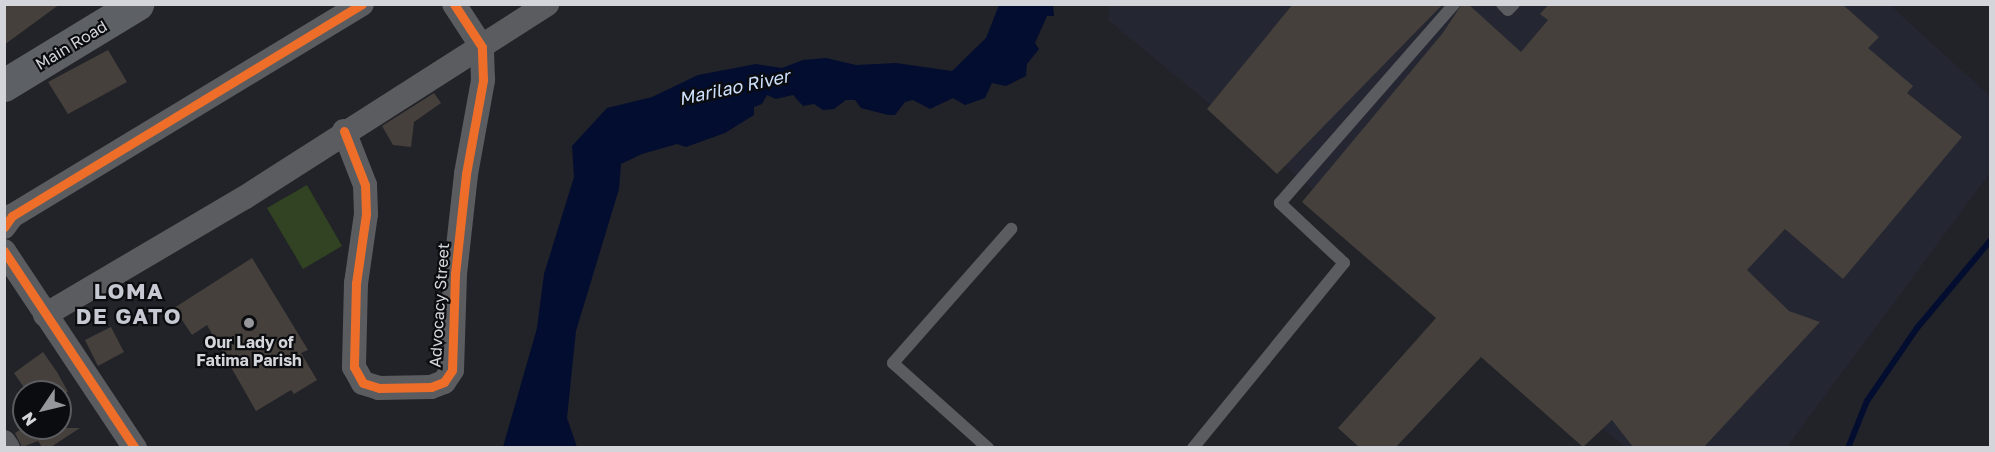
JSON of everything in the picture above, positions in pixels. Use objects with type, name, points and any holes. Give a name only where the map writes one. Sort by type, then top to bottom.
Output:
[{"type":"main road","name":"Main Road","points":[[4,85],[137,4]]},
{"type":"street","points":[[4,227],[12,216],[362,4]]},
{"type":"street","points":[[454,4],[482,47]]},
{"type":"street","points":[[45,315],[244,198],[344,131],[482,47],[547,4]]},
{"type":"street","name":"Advocacy Street","points":[[344,131],[365,185],[366,214],[356,284],[354,367],[363,383],[379,388],[430,387],[444,382],[452,370],[455,274],[466,174],[483,80],[482,47]]},
{"type":"street","points":[[4,252],[135,447]]},
{"type":"street","points":[[4,442],[8,447]]},
{"type":"lane","points":[[1193,447],[1344,263],[1280,203],[1454,4]]},
{"type":"lane","points":[[1502,4],[1508,10],[1514,4]]},
{"type":"lane","points":[[988,447],[893,363],[1011,229]]},
{"type":"shaded area","points":[[1110,4],[1890,5],[1990,96],[1990,173],[1787,447],[1625,447],[1108,20]]},
{"type":"green space","points":[[307,185],[342,246],[303,269],[267,208]]},
{"type":"water","name":"Marilao River","points":[[999,5],[1053,5],[1054,16],[1047,16],[1035,43],[1039,49],[1027,64],[1026,76],[1006,86],[992,83],[985,98],[965,105],[953,98],[930,109],[913,100],[905,102],[895,115],[888,115],[861,108],[855,100],[846,100],[834,109],[823,110],[814,104],[803,106],[793,95],[776,99],[767,95],[762,104],[754,107],[754,115],[725,133],[686,147],[677,144],[642,154],[621,164],[619,189],[576,331],[567,418],[577,447],[503,447],[537,328],[544,274],[574,177],[572,146],[607,108],[652,97],[698,75],[756,64],[782,68],[803,60],[826,58],[856,65],[896,63],[952,71],[986,38]]},
{"type":"building","points":[[4,4],[60,4],[4,45]]},
{"type":"building","points":[[1293,4],[1443,4],[1277,174],[1207,109]]},
{"type":"building","points":[[1462,4],[1468,4],[1521,52],[1548,20],[1540,14],[1549,4],[1842,4],[1879,37],[1868,48],[1913,86],[1907,93],[1962,137],[1843,279],[1785,229],[1747,270],[1789,311],[1820,322],[1704,447],[1633,447],[1612,420],[1583,447],[1481,357],[1396,447],[1359,447],[1338,428],[1436,318],[1302,202],[1442,34]]},
{"type":"building","points":[[108,50],[127,82],[68,114],[48,82]]},
{"type":"building","points":[[434,93],[441,103],[414,122],[411,147],[393,145],[382,126]]},
{"type":"building","name":"Our Lady of Fatima Parish","points":[[252,258],[308,350],[301,353],[317,380],[294,394],[291,390],[256,411],[207,325],[192,335],[174,308]]},
{"type":"building","points":[[111,327],[124,352],[98,366],[85,340]]},
{"type":"building","points":[[43,352],[61,380],[19,380],[14,373]]},
{"type":"building","points":[[18,440],[62,440],[51,447],[42,447],[38,441],[22,447]]},
{"type":"waterway","points":[[1848,448],[1867,401],[1917,328],[1990,241]]},
{"type":"cycle path","points":[[4,227],[12,216],[362,4]]},
{"type":"cycle path","points":[[344,131],[365,185],[366,214],[356,283],[354,367],[363,383],[379,388],[431,387],[444,382],[452,370],[455,274],[466,174],[483,80],[482,47],[454,4]]},
{"type":"cycle path","points":[[4,251],[135,448]]},
{"type":"place","name":"Our Lady of Fatima Parish","points":[[249,323]]},
{"type":"district","name":"LOMA DE GATO","points":[[129,302]]}]
